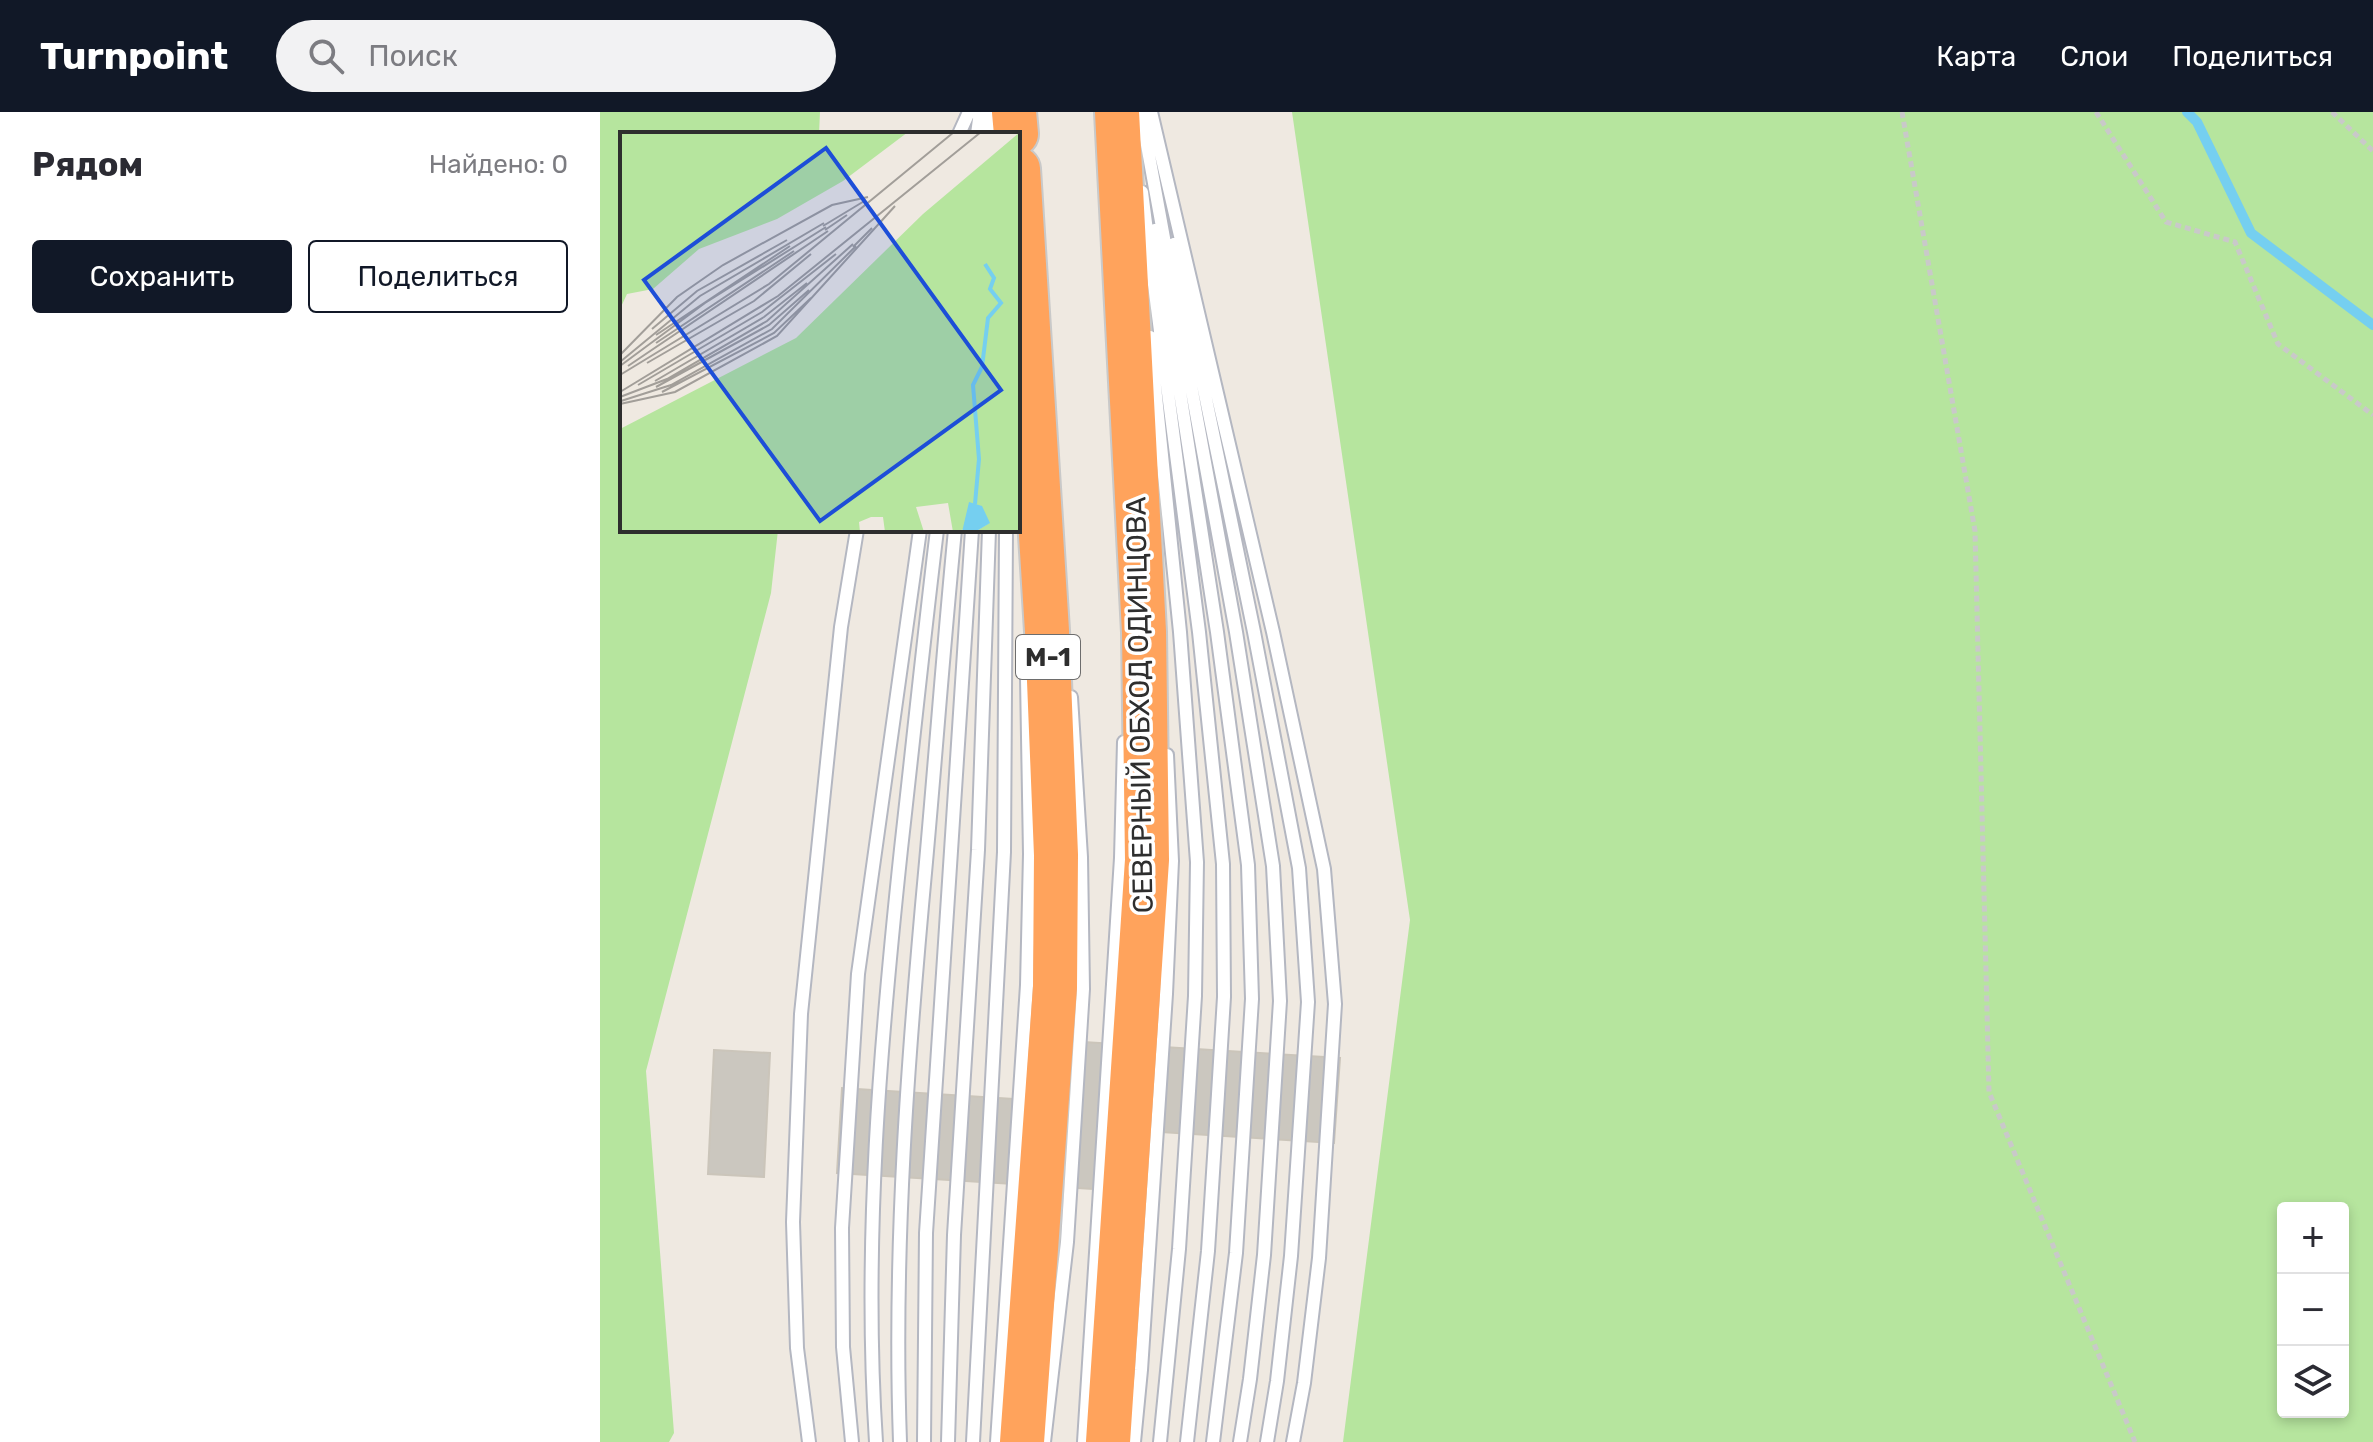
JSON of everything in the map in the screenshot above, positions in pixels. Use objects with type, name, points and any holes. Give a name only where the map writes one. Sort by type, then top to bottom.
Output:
[{"type":"highway","name":"СЕВЕРНЫЙ ОБХОД ОДИНЦОВА","points":[[1108,1442],[1147,860],[1131,112]]},
{"type":"highway","name":"М-1","points":[[1020,329],[1047,631],[1056,855],[1055,987],[1038,1255],[1022,1442]]},
{"type":"lane","points":[[960,132],[969,112]]},
{"type":"lane","points":[[1120,429],[1131,112]]},
{"type":"lane","points":[[1131,112],[1149,460]]},
{"type":"lane","points":[[1131,112],[1180,632],[1197,862],[1195,1009],[1179,1249],[1160,1442]]},
{"type":"lane","points":[[1131,112],[1199,632],[1223,864],[1224,997],[1220,1066],[1208,1251],[1187,1442]]},
{"type":"lane","points":[[1131,112],[1217,632],[1248,865],[1252,999],[1236,1253],[1213,1442]]},
{"type":"lane","points":[[1131,112],[1236,632],[1273,866],[1280,1001],[1264,1255],[1240,1442]]},
{"type":"lane","points":[[1131,112],[1251,617],[1299,868],[1308,1002],[1291,1256],[1267,1442]]},
{"type":"lane","points":[[1131,112],[1273,632],[1324,869],[1335,1004],[1319,1258],[1304,1383],[1293,1442]]},
{"type":"lane","points":[[1020,238],[1046,398]]},
{"type":"lane","points":[[809,1442],[797,1348],[793,1222],[801,1014],[841,627],[857,532]]},
{"type":"lane","points":[[852,1442],[843,1347],[842,1228],[858,974],[920,532]]},
{"type":"lane","points":[[876,1442],[870,1349],[871,1230],[887,976],[937,532]]},
{"type":"lane","points":[[900,1442],[897,1351],[899,1231],[915,978],[955,532]]},
{"type":"lane","points":[[924,1442],[926,1233],[972,532]]},
{"type":"lane","points":[[948,1442],[954,1235],[978,850],[989,532]]},
{"type":"lane","points":[[973,1442],[1004,852],[1006,532]]},
{"type":"lane","points":[[997,1442],[1027,985],[1030,854],[1027,663]]},
{"type":"lane","points":[[1044,1442],[1067,1242],[1083,989],[1081,857],[1070,676]]},
{"type":"lane","points":[[1084,1442],[1121,858],[1125,722]]},
{"type":"lane","points":[[1134,1442],[1166,994],[1172,861],[1166,739]]},
{"type":"path","points":[[1902,112],[1975,531],[1989,1092],[2135,1442]]},
{"type":"path","points":[[2096,112],[2166,222],[2235,242],[2278,344],[2373,415]]},
{"type":"path","points":[[2332,112],[2373,151]]},
{"type":"green space","points":[[600,112],[820,112],[819,132],[620,132],[620,532],[778,532],[771,593],[646,1071],[674,1433],[669,1442],[600,1442]]},
{"type":"green space","points":[[1292,112],[2373,112],[2373,1442],[1343,1442],[1410,920]]},
{"type":"building","points":[[1067,1041],[1340,1058],[1334,1143],[1113,1129],[1109,1190],[837,1173],[842,1088],[1063,1102]]},
{"type":"building","points":[[714,1050],[770,1053],[764,1177],[708,1174]]},
{"type":"waterway","points":[[2187,112],[2197,122],[2251,233],[2373,325]]}]
